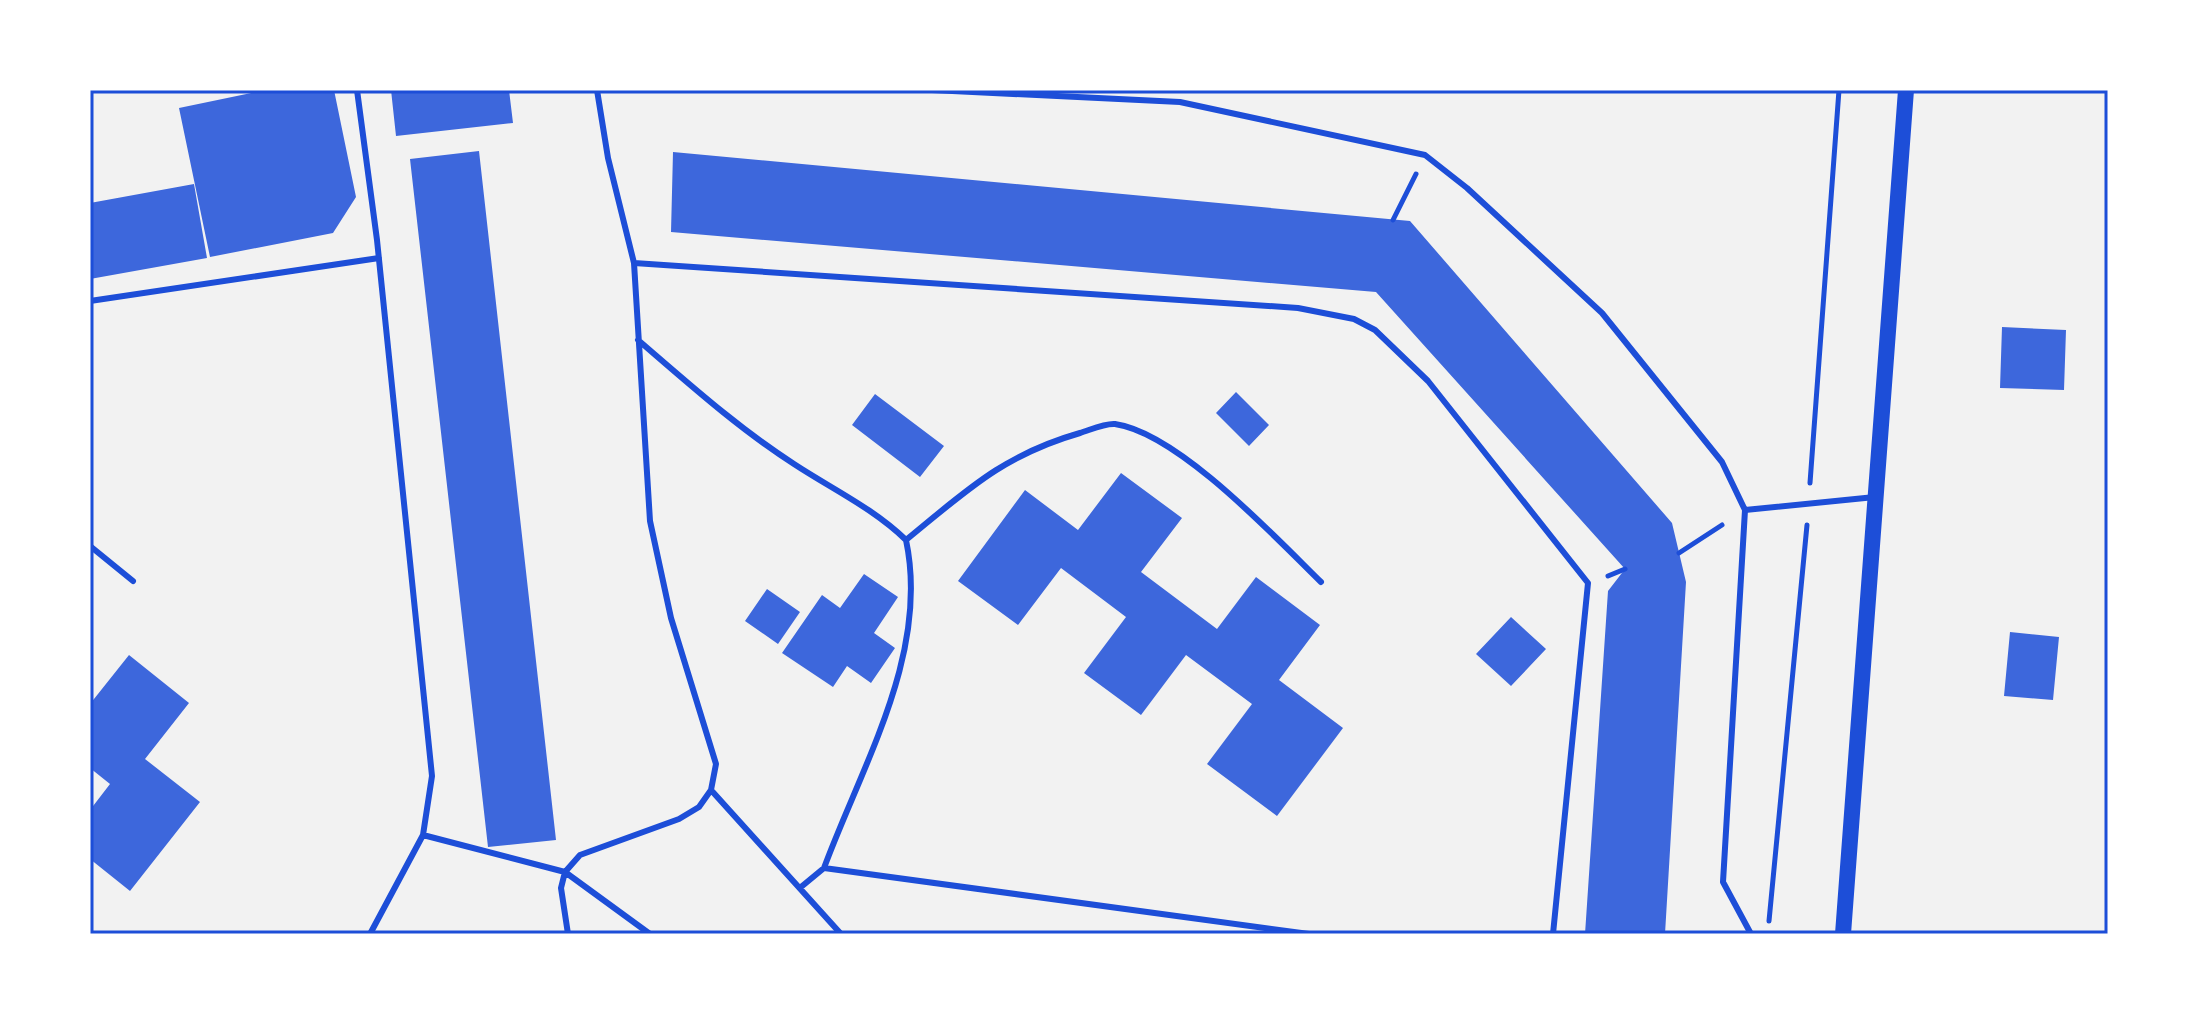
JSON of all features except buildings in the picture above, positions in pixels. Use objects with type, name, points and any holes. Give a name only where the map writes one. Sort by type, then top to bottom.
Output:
[{"type":"main road","points":[[1843,934],[1906,90]]},
{"type":"lane","points":[[357,90],[379,258],[432,776],[423,835],[370,934]]},
{"type":"lane","points":[[568,934],[561,888],[565,872],[580,855],[679,819],[699,807],[711,790],[716,764],[671,618],[650,521],[634,263],[608,158],[597,90]]},
{"type":"lane","points":[[932,90],[1180,102],[1425,155],[1467,188],[1602,313],[1722,462],[1745,510],[1723,882],[1751,934]]},
{"type":"lane","points":[[90,301],[379,258]]},
{"type":"lane","points":[[634,263],[1298,308],[1354,319],[1375,330],[1428,381],[1588,583],[1553,934]]},
{"type":"lane","points":[[638,340],[711,402],[792,463],[884,519],[906,540],[913,575],[896,687],[824,868],[801,887]]},
{"type":"lane","points":[[906,540],[950,502],[1035,446],[1113,423],[1155,439],[1231,494],[1321,582]]},
{"type":"lane","points":[[1745,510],[1877,497]]},
{"type":"lane","points":[[90,546],[133,581]]},
{"type":"lane","points":[[711,790],[841,934]]},
{"type":"lane","points":[[423,835],[565,872],[650,934]]},
{"type":"lane","points":[[824,868],[1309,934]]},
{"type":"path","points":[[1393,220],[1425,155]]},
{"type":"path","points":[[1679,553],[1745,510]]}]
